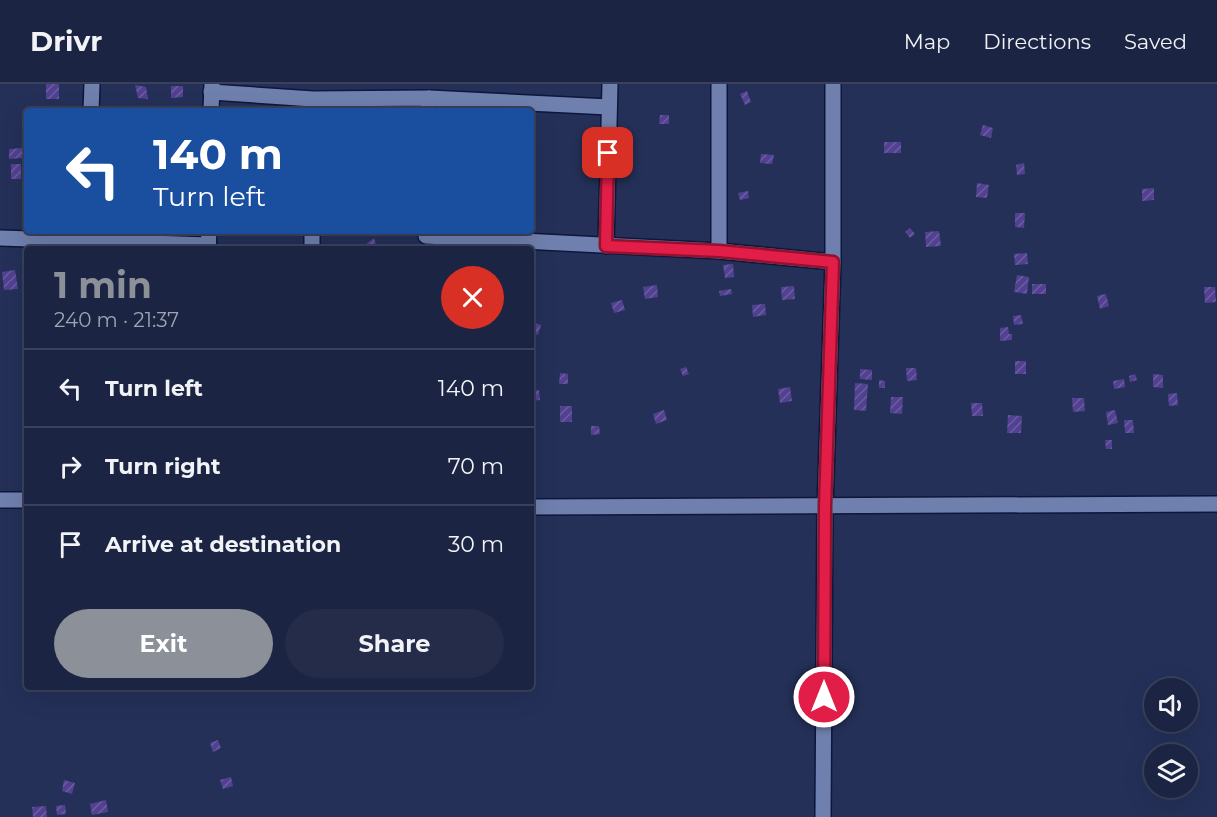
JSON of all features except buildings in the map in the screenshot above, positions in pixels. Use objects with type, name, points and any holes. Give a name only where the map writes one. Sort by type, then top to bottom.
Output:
[{"type":"street","points":[[91,108],[92,84]]},
{"type":"street","points":[[606,246],[610,84]]},
{"type":"street","points":[[718,84],[719,251]]},
{"type":"street","points":[[823,817],[825,506],[833,262],[833,84]]},
{"type":"street","points":[[211,108],[212,88],[313,105],[609,107]]},
{"type":"street","points":[[0,238],[89,236],[209,242]]},
{"type":"street","points":[[426,239],[719,251],[833,262]]},
{"type":"street","points":[[0,500],[24,500]]},
{"type":"street","points":[[534,507],[1217,504]]},
{"type":"route","points":[[608,153],[606,246],[719,251],[833,262],[825,506],[824,697]]}]
